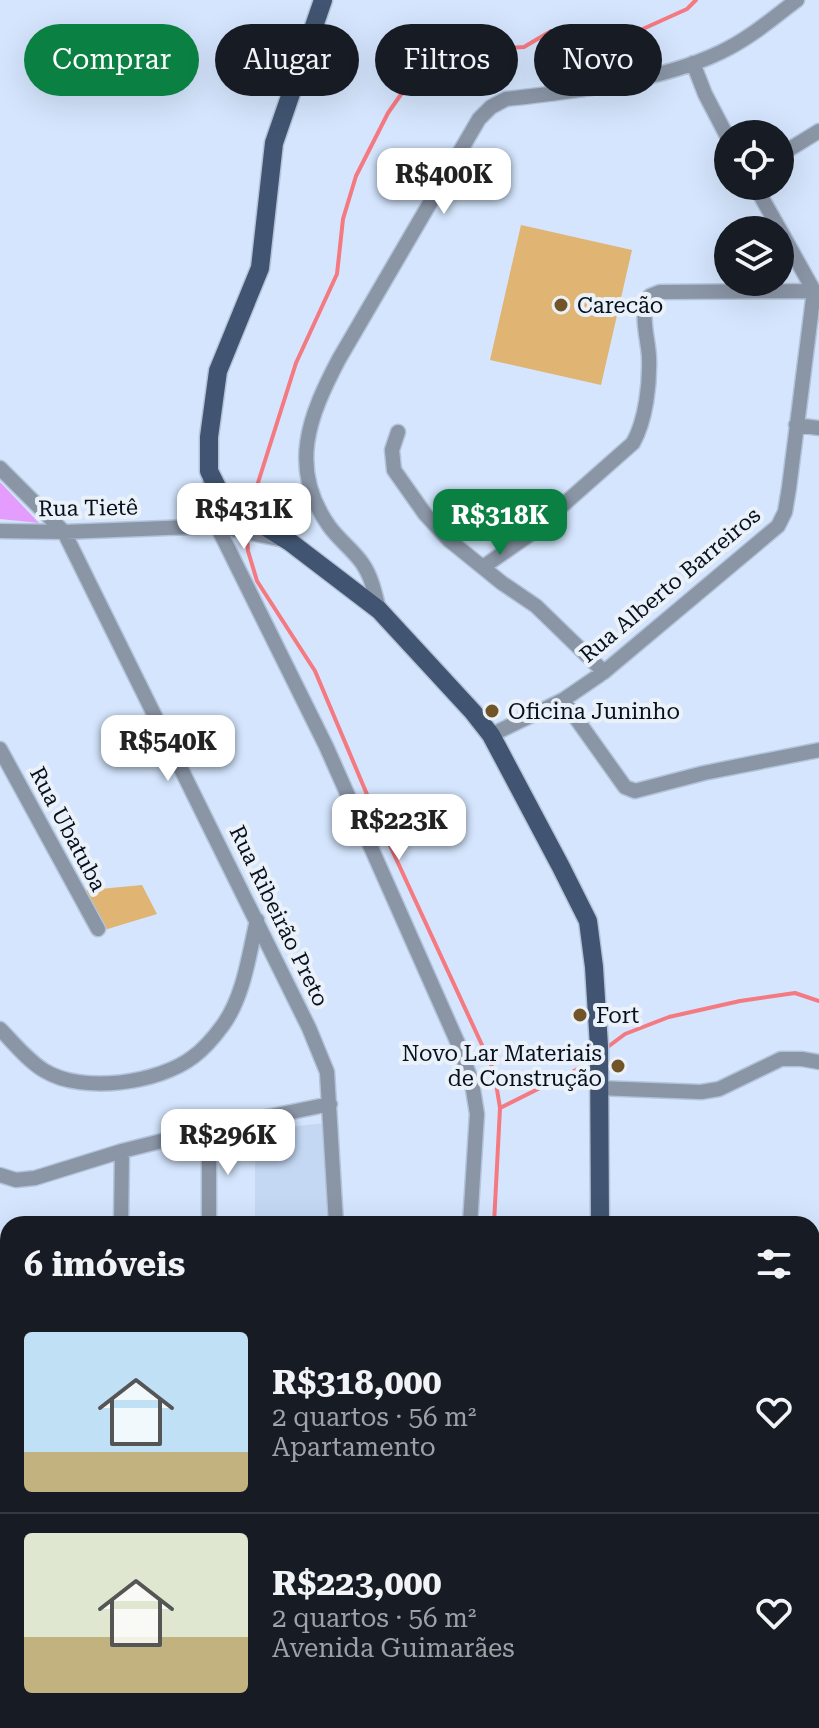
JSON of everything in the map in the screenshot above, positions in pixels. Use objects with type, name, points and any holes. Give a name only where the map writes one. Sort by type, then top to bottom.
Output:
[{"type":"main road","points":[[323,0],[274,143],[260,268],[218,371],[209,437],[209,471],[225,499],[290,542],[379,610],[491,735],[588,921],[599,1046],[600,1216]]},
{"type":"street","points":[[379,610],[369,575],[362,563],[331,530],[317,508],[306,473],[305,457],[311,419],[321,393],[479,119],[491,107],[506,99],[613,84],[693,63],[745,39],[797,0]]},
{"type":"street","points":[[693,63],[719,120]]},
{"type":"street","points":[[794,146],[819,131]]},
{"type":"street","points":[[483,567],[529,535],[633,443],[639,433],[644,408],[649,359],[644,311],[650,296],[660,292],[814,291],[794,255]]},
{"type":"street","name":"Rua Alberto Barreiros","points":[[491,735],[563,700],[604,672],[778,526],[787,503],[814,291]]},
{"type":"street","points":[[796,425],[819,428]]},
{"type":"street","points":[[398,432],[392,450],[394,470],[425,514],[449,540],[536,606],[604,672]]},
{"type":"street","name":"Rua Ribeirão Preto","points":[[0,468],[64,532],[257,920],[321,1057],[327,1072],[330,1104],[336,1216]]},
{"type":"street","points":[[209,471],[220,527],[326,746],[460,1048],[472,1083],[477,1114],[471,1216]]},
{"type":"street","name":"Rua Tietê","points":[[0,531],[220,527],[290,542]]},
{"type":"street","points":[[563,700],[625,787],[635,791],[704,773],[819,750]]},
{"type":"street","name":"Rua Ubatuba","points":[[0,749],[98,929]]},
{"type":"street","points":[[0,1029],[45,1071],[77,1082],[124,1082],[164,1073],[194,1057],[224,1024],[240,987],[257,920]]},
{"type":"street","points":[[598,1079],[701,1092],[719,1089],[781,1059],[819,1062]]},
{"type":"street","points":[[0,1175],[16,1180],[35,1178],[122,1151],[209,1129],[330,1104]]},
{"type":"street","points":[[209,1129],[209,1216]]},
{"type":"street","points":[[121,1216],[122,1151]]},
{"type":"shaded area","name":"Carecão","points":[[521,225],[632,250],[601,385],[490,360]]},
{"type":"shaded area","points":[[142,885],[157,914],[101,931],[79,891]]},
{"type":"shaded area","points":[[324,1123],[327,1216],[255,1216],[255,1131]]},
{"type":"building","points":[[0,482],[39,523],[0,519]]},
{"type":"waterway","points":[[249,511],[296,363],[337,274],[343,219],[356,176],[388,113],[411,80],[506,48],[524,47],[551,31],[593,31],[614,42],[687,9],[696,0]]},
{"type":"waterway","points":[[247,536],[257,581],[315,671],[374,811],[494,1071],[500,1108],[494,1216]]},
{"type":"waterway","points":[[605,1049],[625,1034],[669,1017],[740,1001],[795,993],[819,1001]]},
{"type":"waterway","points":[[500,1108],[592,1059]]},
{"type":"place","name":"Carecão","points":[[561,305]]},
{"type":"place","name":"Oficina Juninho","points":[[492,711]]},
{"type":"place","name":"Fort","points":[[580,1015]]},
{"type":"place","name":"Novo Lar Materiais de Construção","points":[[618,1066]]}]
